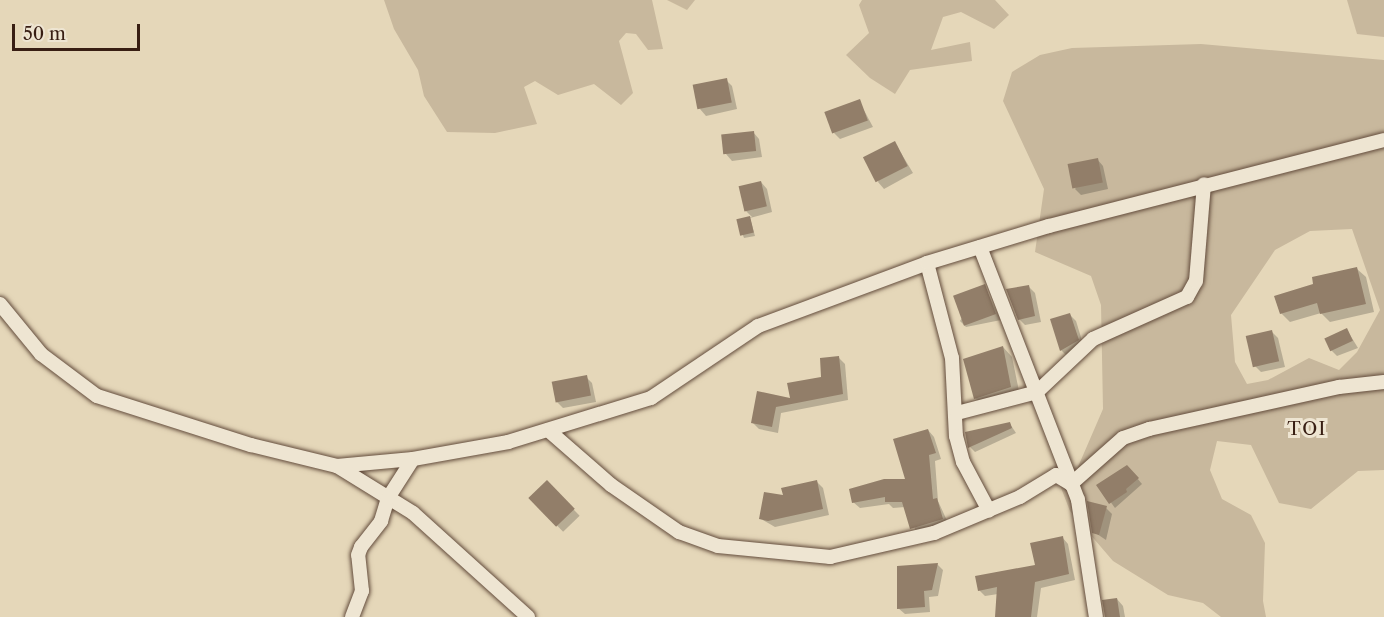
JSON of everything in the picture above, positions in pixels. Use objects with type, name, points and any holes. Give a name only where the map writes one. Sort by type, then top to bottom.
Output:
[{"type":"street","points":[[337,466],[412,459],[508,442],[651,398],[758,326],[927,263],[1204,184],[1384,140]]},
{"type":"street","points":[[957,413],[1037,392],[1093,339],[1193,291],[1204,184]]},
{"type":"street","points":[[980,247],[1078,500],[1096,617]]},
{"type":"street","points":[[927,263],[952,358],[957,413],[956,436],[963,462],[988,511]]},
{"type":"street","points":[[0,304],[41,354],[97,396],[251,445],[337,466],[440,534],[528,617]]},
{"type":"street","points":[[1071,484],[1123,438],[1149,429],[1339,387],[1384,382]]},
{"type":"street","points":[[548,430],[611,485],[662,521],[718,546],[801,557],[855,554],[934,533],[988,511],[1056,475],[1071,484]]},
{"type":"street","points":[[352,617],[362,591],[358,555],[381,521],[388,498],[412,459]]},
{"type":"shaded area","points":[[384,0],[652,0],[663,49],[648,50],[636,34],[626,33],[619,41],[633,93],[621,105],[594,84],[558,95],[535,81],[524,87],[537,124],[495,133],[447,132],[424,96],[418,70],[394,29]]},
{"type":"shaded area","points":[[667,0],[695,0],[687,10]]},
{"type":"shaded area","points":[[862,0],[995,0],[1009,15],[994,29],[961,12],[943,17],[931,50],[970,42],[972,61],[910,70],[895,94],[870,78],[846,55],[869,33],[859,5]]},
{"type":"shaded area","points":[[1347,0],[1384,0],[1384,37],[1357,34]]},
{"type":"shaded area","points":[[1201,44],[1384,60],[1384,470],[1358,471],[1311,509],[1279,503],[1251,445],[1217,441],[1210,470],[1222,499],[1251,515],[1265,543],[1263,601],[1266,617],[1221,617],[1203,603],[1168,595],[1113,561],[1070,511],[1056,475],[1071,483],[1103,409],[1101,305],[1091,276],[1035,252],[1044,189],[1003,101],[1012,72],[1040,55],[1072,48]],"holes":[[[1352,229],[1380,310],[1357,352],[1339,370],[1309,358],[1268,380],[1247,384],[1235,362],[1231,315],[1275,250],[1310,231]]]},
{"type":"building","points":[[727,78],[732,103],[697,109],[693,85]]},
{"type":"building","points":[[860,99],[868,121],[832,134],[824,112]]},
{"type":"building","points":[[754,131],[756,151],[723,154],[721,134]]},
{"type":"building","points":[[895,141],[908,166],[876,182],[863,157]]},
{"type":"building","points":[[1098,158],[1103,183],[1072,188],[1068,164]]},
{"type":"building","points":[[761,181],[767,206],[744,212],[739,186]]},
{"type":"building","points":[[750,216],[754,233],[740,236],[736,219]]},
{"type":"building","points":[[1357,267],[1366,304],[1320,314],[1317,303],[1280,314],[1274,296],[1313,284],[1312,277]]},
{"type":"building","points":[[985,284],[996,314],[964,326],[953,296]]},
{"type":"building","points":[[1029,285],[1035,316],[1018,320],[1006,289]]},
{"type":"building","points":[[1070,313],[1079,340],[1060,351],[1050,319]]},
{"type":"building","points":[[1347,328],[1353,341],[1330,351],[1324,339]]},
{"type":"building","points":[[1272,330],[1279,361],[1253,367],[1246,336]]},
{"type":"building","points":[[1003,346],[1011,387],[974,399],[963,359]]},
{"type":"building","points":[[839,356],[843,394],[776,407],[772,427],[751,423],[757,391],[790,398],[787,383],[821,377],[820,358]]},
{"type":"building","points":[[587,375],[591,396],[556,402],[552,382]]},
{"type":"building","points":[[1010,422],[1012,428],[968,448],[965,432]]},
{"type":"building","points":[[928,429],[936,453],[929,455],[933,499],[937,498],[943,519],[910,529],[902,502],[885,502],[885,497],[852,503],[849,489],[884,479],[905,479],[893,439]]},
{"type":"building","points":[[1127,465],[1139,478],[1126,489],[1127,492],[1109,504],[1096,485]]},
{"type":"building","points":[[547,480],[575,509],[556,527],[528,498]]},
{"type":"building","points":[[817,480],[823,509],[768,521],[759,519],[764,492],[783,495],[781,488]]},
{"type":"building","points":[[1087,501],[1107,506],[1099,535],[1092,533]]},
{"type":"building","points":[[1063,536],[1069,574],[1035,582],[1031,617],[995,617],[997,587],[978,591],[975,576],[1035,565],[1030,543]]},
{"type":"building","points":[[938,563],[932,590],[924,591],[925,607],[897,609],[897,566]]},
{"type":"building","points":[[1117,598],[1120,617],[1105,617],[1102,600]]},
{"type":"district","name":"TOI","points":[[1307,429]]}]
